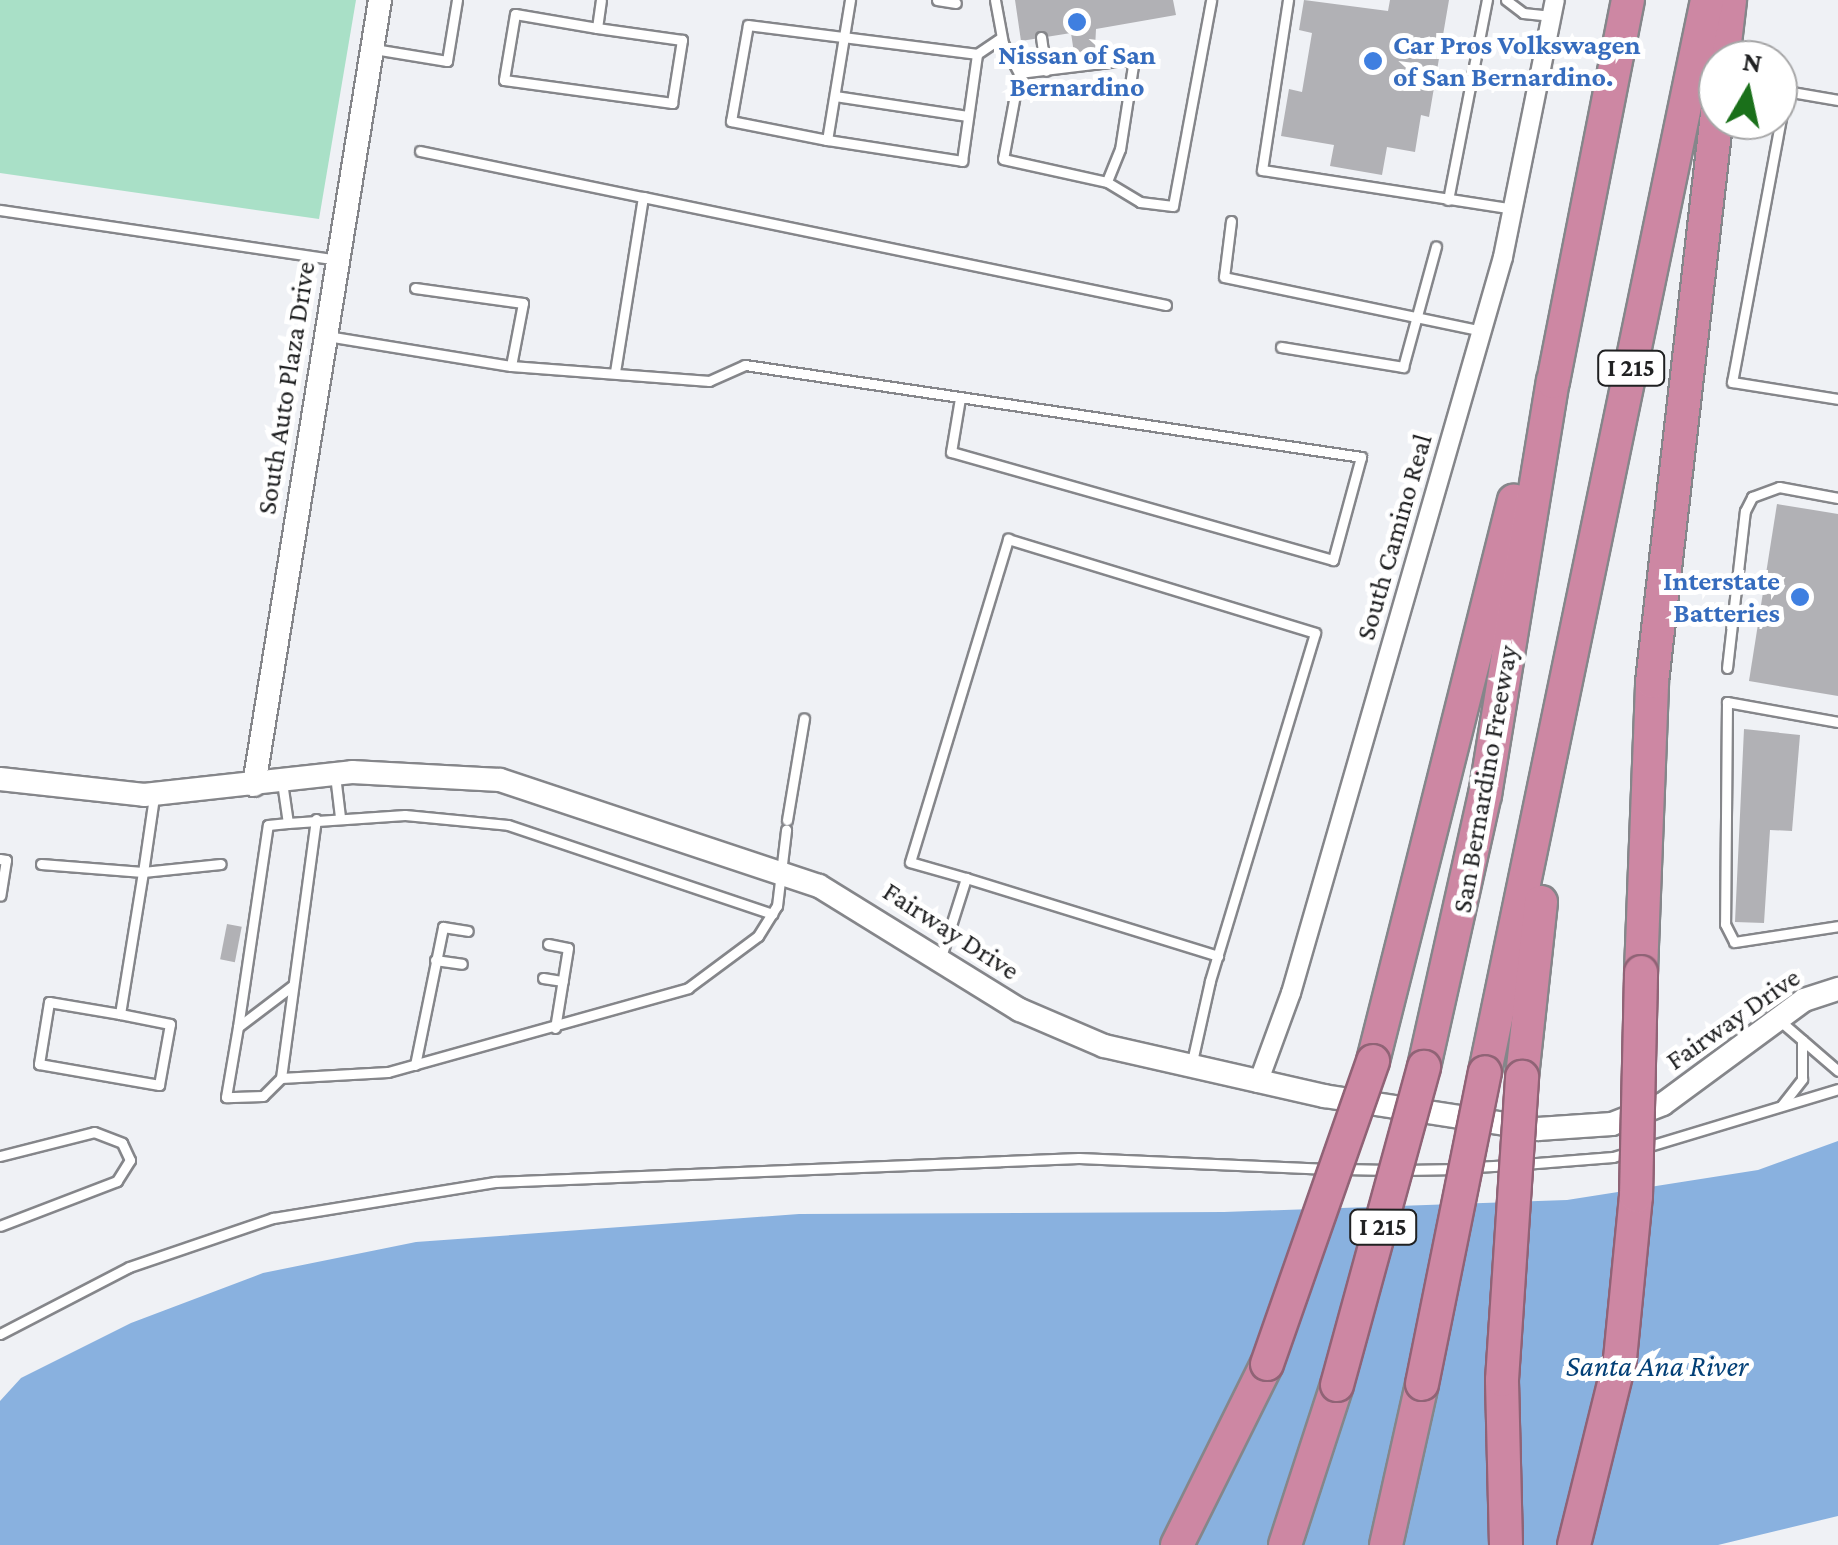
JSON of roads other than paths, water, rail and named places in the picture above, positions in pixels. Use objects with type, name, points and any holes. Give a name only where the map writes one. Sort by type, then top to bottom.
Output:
[{"type":"highway","name":"San Bernardino Freeway","points":[[1285,1545],[1424,1067],[1485,795],[1553,382],[1628,0]]},
{"type":"highway","name":"San Bernardino Freeway","points":[[1386,1545],[1559,738],[1708,0]]},
{"type":"highway","points":[[1725,40],[1730,0]]},
{"type":"highway","points":[[1574,1545],[1603,1446],[1622,1342],[1636,1196],[1652,682],[1714,140]]},
{"type":"highway","points":[[1199,1545],[1373,1061],[1518,486],[1553,382]]},
{"type":"highway","points":[[1506,1545],[1503,1362],[1522,1077],[1559,738]]},
{"type":"highway","points":[[1177,1545],[1267,1364]]},
{"type":"street","name":"South Auto Plaza Drive","points":[[254,785],[380,0]]},
{"type":"street","name":"South Camino Real","points":[[1258,1083],[1292,993],[1482,331],[1513,209],[1554,8]]},
{"type":"street","name":"Fairway Drive","points":[[0,779],[154,794],[335,775],[452,773],[500,780],[780,869],[858,906],[1020,1010],[1104,1046],[1191,1070],[1258,1083],[1538,1129],[1612,1124],[1663,1104],[1804,1000],[1838,989]]},
{"type":"lane","points":[[372,49],[447,61],[457,0]]},
{"type":"lane","points":[[596,28],[601,0]]},
{"type":"lane","points":[[828,140],[850,0]]},
{"type":"lane","points":[[938,0],[956,3]]},
{"type":"lane","points":[[995,0],[1002,38],[1020,73],[1003,160],[1107,182],[1140,202],[1177,202],[1210,0]]},
{"type":"lane","points":[[1288,0],[1262,170],[1513,209]]},
{"type":"lane","points":[[1448,200],[1487,0]]},
{"type":"lane","points":[[1506,0],[1522,13],[1554,8]]},
{"type":"lane","points":[[516,14],[596,28],[682,40],[672,104],[504,80],[516,14]]},
{"type":"lane","points":[[977,54],[962,161],[731,121],[748,25],[977,54],[1002,38]]},
{"type":"lane","points":[[1041,37],[1046,72]]},
{"type":"lane","points":[[1020,73],[1134,59],[1120,149],[1107,182]]},
{"type":"lane","points":[[1838,100],[1786,91],[1732,382],[1838,399]]},
{"type":"lane","points":[[835,96],[968,116]]},
{"type":"lane","points":[[420,151],[1166,305]]},
{"type":"lane","points":[[614,372],[643,197]]},
{"type":"lane","points":[[0,210],[337,260]]},
{"type":"lane","points":[[1231,221],[1224,277],[1482,331]]},
{"type":"lane","points":[[1280,347],[1403,368],[1436,246]]},
{"type":"lane","points":[[415,288],[523,303],[510,366]]},
{"type":"lane","points":[[325,336],[510,366],[709,382],[745,365],[1361,456],[1333,560],[951,452],[960,398]]},
{"type":"lane","points":[[1727,668],[1745,511],[1752,497],[1779,487],[1838,498]]},
{"type":"lane","points":[[1191,1070],[1218,956],[1315,633],[1008,539],[910,862],[1218,956]]},
{"type":"lane","points":[[1838,722],[1727,702],[1725,924],[1734,942],[1838,926]]},
{"type":"lane","points":[[282,1078],[326,1080],[415,1065],[688,988],[758,936],[772,914],[804,718]]},
{"type":"lane","points":[[335,775],[340,817]]},
{"type":"lane","points":[[282,782],[288,822]]},
{"type":"lane","points":[[120,1014],[154,794]]},
{"type":"lane","points":[[316,820],[282,1078],[264,1096],[226,1096],[268,825],[340,817],[508,824],[772,914]]},
{"type":"lane","points":[[0,859],[6,860],[0,896]]},
{"type":"lane","points":[[41,864],[143,872],[222,864]]},
{"type":"lane","points":[[940,959],[966,878]]},
{"type":"lane","points":[[415,1065],[443,927],[468,931]]},
{"type":"lane","points":[[548,944],[568,948],[555,1028]]},
{"type":"lane","points":[[435,960],[462,964]]},
{"type":"lane","points":[[544,978],[563,982]]},
{"type":"lane","points":[[238,1028],[292,986]]},
{"type":"lane","points":[[49,1002],[120,1014],[170,1024],[159,1086],[39,1064],[49,1002]]},
{"type":"lane","points":[[1777,1018],[1838,1071]]},
{"type":"lane","points":[[1781,1106],[1802,1078],[1802,1040]]},
{"type":"lane","points":[[0,1334],[128,1267],[273,1218],[354,1200],[495,1182],[1078,1158],[1433,1170],[1612,1157],[1838,1089]]},
{"type":"lane","points":[[0,1156],[94,1132],[122,1143],[130,1160],[117,1181],[0,1226]]},
{"type":"water","name":"Santa Ana River","points":[[1838,1141],[1838,1516],[1718,1545],[0,1545],[0,1401],[21,1378],[131,1323],[263,1273],[416,1242],[799,1214],[1224,1212],[1567,1200],[1758,1170]]},
{"type":"place","name":"Nissan of San Bernardino","points":[[1077,22]]},
{"type":"place","name":"Car Pros Volkswagen of San Bernardino.","points":[[1373,61]]},
{"type":"place","name":"Interstate Batteries","points":[[1800,597]]}]
